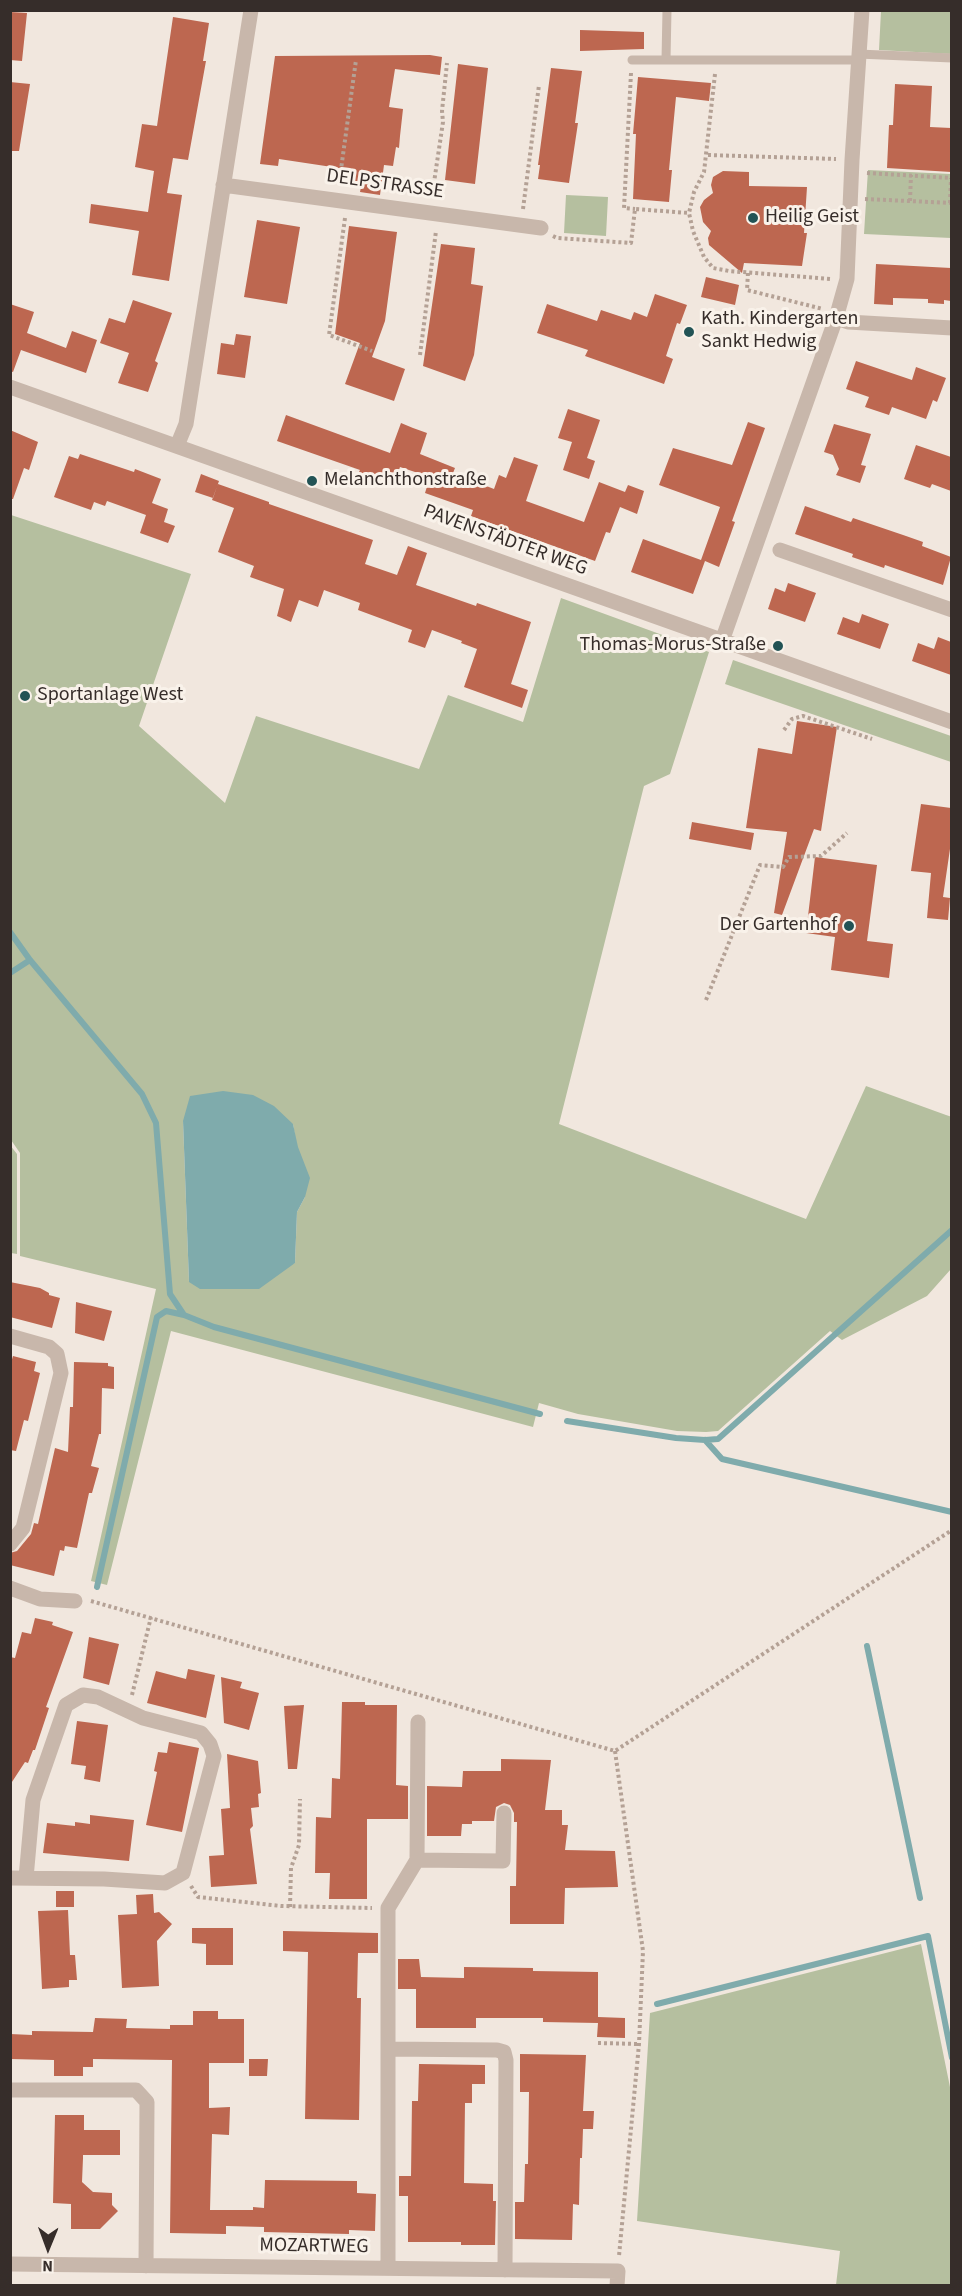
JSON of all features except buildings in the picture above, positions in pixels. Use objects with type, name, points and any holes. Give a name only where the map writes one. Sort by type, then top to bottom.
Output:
[{"type":"street","points":[[177,446],[186,424],[251,10]]},
{"type":"street","points":[[722,641],[837,315],[847,279],[862,10]]},
{"type":"street","name":"DELPSTRASSE","points":[[223,185],[542,228]]},
{"type":"street","points":[[837,315],[848,322],[951,328]]},
{"type":"street","name":"PAVENSTÄDTER WEG","points":[[10,387],[951,722]]},
{"type":"street","points":[[780,550],[951,610]]},
{"type":"street","points":[[10,1336],[49,1347],[57,1354],[61,1373],[23,1528],[10,1544]]},
{"type":"street","points":[[10,1588],[40,1599],[75,1601]]},
{"type":"street","points":[[83,1695],[98,1697],[128,1712],[201,1733],[210,1744],[214,1756],[183,1873],[165,1883],[105,1879],[18,1878],[33,1800],[66,1704],[83,1695]]},
{"type":"street","points":[[388,2268],[388,1908],[417,1860],[418,1722]]},
{"type":"street","points":[[417,1860],[503,1861],[504,1813]]},
{"type":"street","points":[[388,2049],[497,2050],[504,2052],[506,2060],[505,2270]]},
{"type":"street","points":[[10,2090],[136,2090],[147,2102],[146,2266]]},
{"type":"street","name":"MOZARTWEG","points":[[10,2264],[505,2270],[617,2278]]},
{"type":"lane","points":[[666,60],[667,10]]},
{"type":"lane","points":[[632,60],[951,58]]},
{"type":"path","points":[[356,60],[329,335],[372,351]]},
{"type":"path","points":[[632,60],[624,208],[689,213]]},
{"type":"path","points":[[715,61],[708,155],[689,213],[693,231],[704,257],[713,268],[748,273],[847,279]]},
{"type":"path","points":[[420,355],[447,63]]},
{"type":"path","points":[[521,225],[540,85]]},
{"type":"path","points":[[708,155],[852,166],[911,176],[951,178],[951,203],[850,198]]},
{"type":"path","points":[[910,201],[911,176]]},
{"type":"path","points":[[542,228],[557,238],[631,243],[634,209]]},
{"type":"path","points":[[748,273],[747,290],[837,315]]},
{"type":"path","points":[[784,730],[792,719],[803,716],[872,739]]},
{"type":"path","points":[[706,1000],[760,866],[783,867],[789,857],[821,856],[847,833]]},
{"type":"path","points":[[75,1601],[86,1600],[151,1617],[615,1751],[951,1530]]},
{"type":"path","points":[[128,1712],[151,1617]]},
{"type":"path","points":[[615,1751],[643,1951],[639,2044],[617,2278]]},
{"type":"path","points":[[290,1907],[291,1868],[299,1845],[300,1798]]},
{"type":"path","points":[[183,1873],[198,1897],[290,1907],[388,1908]]},
{"type":"path","points":[[598,2043],[639,2044]]},
{"type":"green space","points":[[881,11],[951,11],[951,54],[879,50]]},
{"type":"green space","points":[[868,170],[951,174],[951,238],[864,234]]},
{"type":"green space","points":[[566,195],[608,197],[606,236],[564,233]]},
{"type":"green space","points":[[11,515],[191,574],[139,726],[225,803],[256,716],[419,769],[448,695],[523,722],[561,598],[709,652],[670,774],[644,786],[559,1124],[806,1219],[866,1086],[952,1117],[951,1269],[927,1296],[842,1340],[830,1331],[718,1431],[706,1432],[677,1431],[578,1414],[539,1403],[533,1427],[171,1331],[107,1585],[91,1581],[156,1289],[20,1256],[20,1153],[11,1140]],"holes":[[[183,1121],[293,1124],[305,1197],[297,1212],[295,1263],[189,1282]]]},
{"type":"green space","points":[[733,660],[951,736],[951,762],[725,684]]},
{"type":"green space","points":[[10,1145],[17,1154],[17,1254],[11,1253]]},
{"type":"green space","points":[[921,1944],[951,2092],[951,2285],[836,2285],[840,2251],[637,2221],[650,2013]]},
{"type":"water","points":[[223,1091],[253,1095],[274,1106],[293,1124],[298,1147],[310,1178],[305,1197],[297,1212],[295,1263],[259,1289],[200,1289],[189,1282],[183,1121],[190,1096]]},
{"type":"waterway","points":[[10,932],[30,960],[142,1094],[156,1123],[170,1294],[184,1315],[214,1327],[540,1414]]},
{"type":"waterway","points":[[10,973],[30,960]]},
{"type":"waterway","points":[[567,1421],[676,1438],[718,1439],[952,1230]]},
{"type":"waterway","points":[[97,1587],[157,1317],[166,1311],[184,1315]]},
{"type":"waterway","points":[[705,1440],[722,1459],[952,1512]]},
{"type":"waterway","points":[[867,1646],[920,1898]]},
{"type":"waterway","points":[[657,2004],[928,1936],[952,2058]]},
{"type":"place","name":"Heilig Geist","points":[[753,218]]},
{"type":"place","name":"Kath. Kindergarten Sankt Hedwig","points":[[689,332]]},
{"type":"place","name":"Melanchthonstraße","points":[[312,481]]},
{"type":"place","name":"Thomas-Morus-Straße","points":[[778,646]]},
{"type":"place","name":"Sportanlage West","points":[[25,696]]},
{"type":"place","name":"Der Gartenhof","points":[[849,926]]}]
